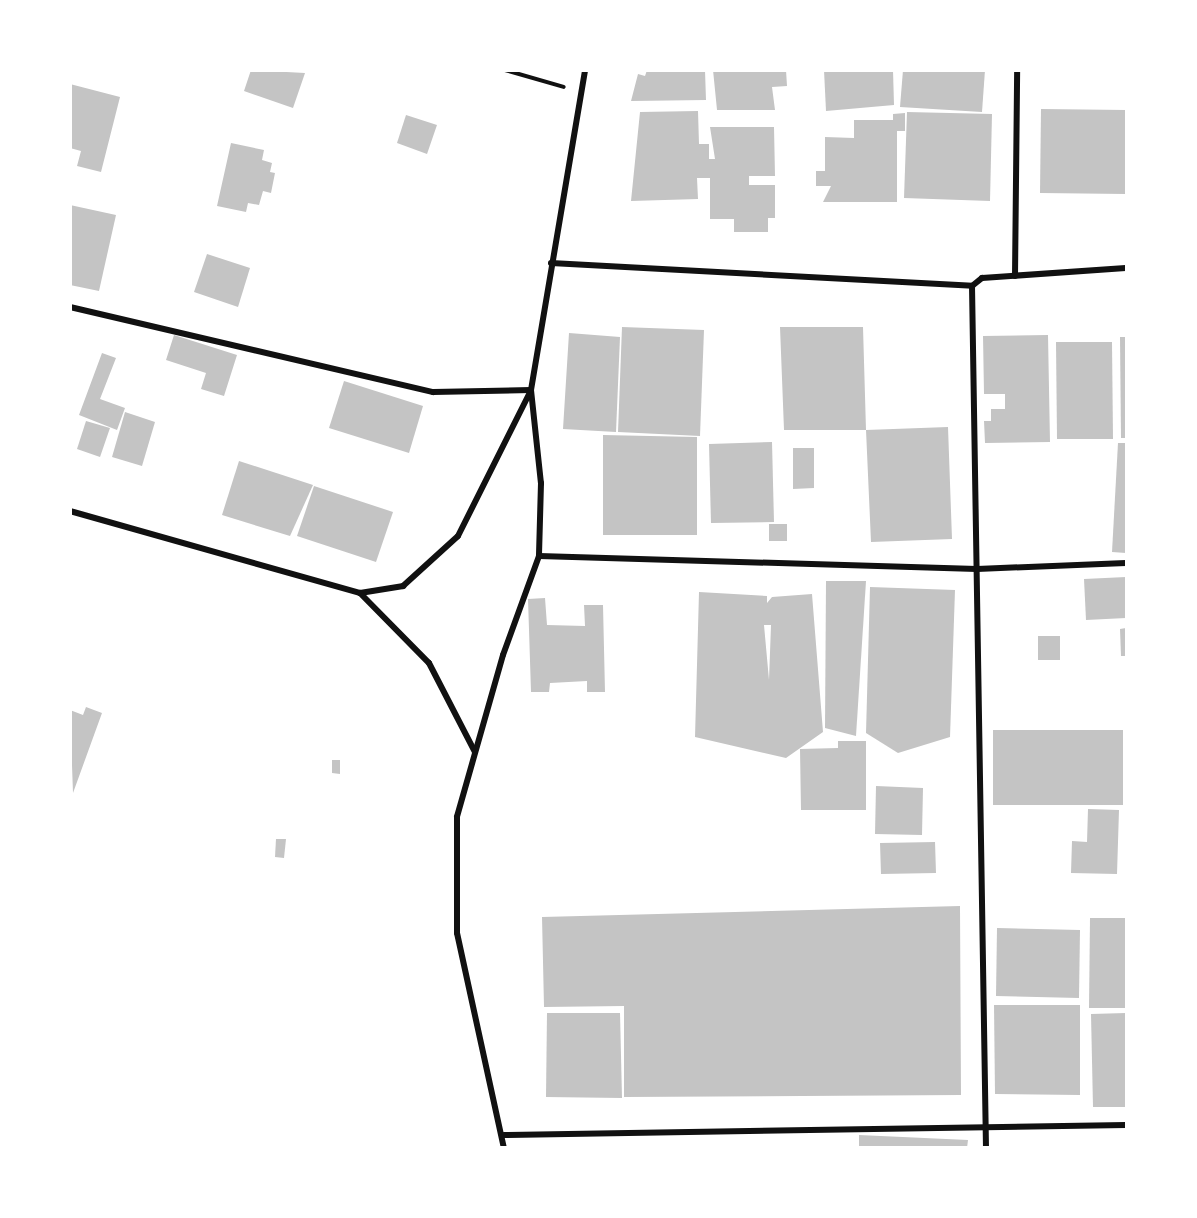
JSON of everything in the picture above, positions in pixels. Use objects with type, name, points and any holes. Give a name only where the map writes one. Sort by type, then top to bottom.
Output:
[{"type":"street","points":[[504,1148],[504,1135],[458,933],[457,817],[475,753],[539,556],[542,483],[531,390],[585,70]]},
{"type":"street","points":[[1015,276],[1017,70]]},
{"type":"street","points":[[551,263],[972,286],[982,278],[1126,268]]},
{"type":"street","points":[[972,286],[986,1148]]},
{"type":"street","points":[[70,307],[433,392],[531,390]]},
{"type":"street","points":[[70,510],[360,593],[403,586],[458,536],[531,390]]},
{"type":"street","points":[[539,556],[977,569],[1126,563]]},
{"type":"street","points":[[360,593],[429,663],[475,753]]},
{"type":"street","points":[[504,1135],[986,1124],[1126,1125]]},
{"type":"path","points":[[505,70],[582,92]]},
{"type":"building","points":[[251,70],[305,73],[293,108],[244,91]]},
{"type":"building","points":[[647,70],[705,70],[706,100],[631,101],[638,74],[645,76]]},
{"type":"building","points":[[713,70],[786,70],[787,86],[772,87],[775,110],[717,110]]},
{"type":"building","points":[[824,70],[893,70],[894,105],[826,111]]},
{"type":"building","points":[[903,70],[985,70],[982,112],[900,107]]},
{"type":"building","points":[[70,84],[120,97],[101,172],[77,166],[81,151],[70,148]]},
{"type":"building","points":[[1041,109],[1126,110],[1126,194],[1040,193]]},
{"type":"building","points":[[698,111],[699,144],[709,144],[709,159],[715,159],[710,127],[774,127],[775,176],[749,176],[749,185],[775,185],[775,218],[768,218],[768,232],[734,232],[734,219],[710,219],[710,178],[697,178],[698,199],[631,201],[640,112]]},
{"type":"building","points":[[907,112],[992,114],[990,201],[904,198]]},
{"type":"building","points":[[905,113],[905,131],[897,131],[897,202],[823,202],[831,186],[816,186],[816,171],[825,171],[825,137],[854,138],[854,120],[893,120],[893,114]]},
{"type":"building","points":[[406,115],[437,125],[427,154],[397,143]]},
{"type":"building","points":[[231,143],[264,150],[262,160],[272,163],[270,172],[275,173],[271,193],[263,191],[259,205],[248,203],[246,212],[217,206]]},
{"type":"building","points":[[70,205],[116,215],[99,291],[70,285]]},
{"type":"building","points":[[207,254],[250,268],[238,307],[194,292]]},
{"type":"building","points":[[622,327],[704,330],[700,436],[618,432]]},
{"type":"building","points":[[780,327],[863,327],[866,430],[784,430]]},
{"type":"building","points":[[569,333],[620,337],[616,432],[563,429]]},
{"type":"building","points":[[174,335],[237,355],[224,396],[201,389],[206,373],[166,360]]},
{"type":"building","points":[[1048,335],[1050,442],[985,443],[984,421],[991,421],[991,409],[1005,409],[1005,394],[984,394],[983,336]]},
{"type":"building","points":[[1120,337],[1126,337],[1126,438],[1121,438]]},
{"type":"building","points":[[1056,342],[1112,342],[1113,439],[1057,439]]},
{"type":"building","points":[[102,353],[116,358],[100,399],[125,408],[117,430],[79,415]]},
{"type":"building","points":[[344,381],[423,406],[409,453],[329,428]]},
{"type":"building","points":[[125,412],[155,422],[142,466],[112,457]]},
{"type":"building","points":[[86,421],[110,428],[100,457],[77,449]]},
{"type":"building","points":[[948,427],[952,539],[871,542],[866,430]]},
{"type":"building","points":[[603,435],[697,437],[697,535],[603,535]]},
{"type":"building","points":[[772,442],[774,522],[711,523],[709,444]]},
{"type":"building","points":[[1118,443],[1126,443],[1126,553],[1112,552]]},
{"type":"building","points":[[793,448],[814,448],[814,488],[793,489]]},
{"type":"building","points":[[239,461],[313,485],[290,536],[222,515]]},
{"type":"building","points":[[314,486],[393,512],[376,562],[297,536]]},
{"type":"building","points":[[769,524],[787,524],[787,541],[769,541]]},
{"type":"building","points":[[1126,577],[1126,618],[1086,620],[1084,579]]},
{"type":"building","points":[[826,581],[866,581],[856,736],[825,728]]},
{"type":"building","points":[[870,587],[955,590],[950,737],[898,753],[866,733]]},
{"type":"building","points":[[699,592],[767,596],[767,603],[772,597],[812,594],[823,732],[786,758],[695,737]],"holes":[[[764,625],[771,625],[769,680]]]},
{"type":"building","points":[[545,598],[547,625],[585,626],[584,605],[603,605],[605,692],[587,692],[587,681],[550,683],[549,692],[531,692],[528,599]]},
{"type":"building","points":[[1126,628],[1126,656],[1121,656],[1120,629]]},
{"type":"building","points":[[1038,636],[1060,636],[1060,660],[1038,660]]},
{"type":"building","points":[[86,707],[102,713],[73,793],[70,710],[83,715]]},
{"type":"building","points":[[993,730],[1123,730],[1123,805],[993,805]]},
{"type":"building","points":[[838,741],[866,741],[866,810],[801,810],[800,749],[838,748]]},
{"type":"building","points":[[332,760],[340,760],[340,774],[332,773]]},
{"type":"building","points":[[876,786],[923,788],[922,835],[875,834]]},
{"type":"building","points":[[1088,809],[1119,810],[1117,874],[1071,873],[1072,841],[1087,842]]},
{"type":"building","points":[[276,839],[286,839],[284,858],[275,857]]},
{"type":"building","points":[[935,842],[936,873],[881,874],[880,843]]},
{"type":"building","points":[[960,906],[961,1095],[624,1097],[624,1006],[544,1007],[542,917]]},
{"type":"building","points":[[1090,918],[1126,918],[1126,1008],[1089,1008]]},
{"type":"building","points":[[997,928],[1080,930],[1079,998],[996,996]]},
{"type":"building","points":[[994,1005],[1080,1005],[1080,1095],[995,1094]]},
{"type":"building","points":[[547,1013],[620,1013],[622,1098],[546,1097]]},
{"type":"building","points":[[1126,1013],[1126,1107],[1093,1107],[1091,1014]]},
{"type":"building","points":[[859,1135],[968,1140],[967,1148],[859,1148]]}]
